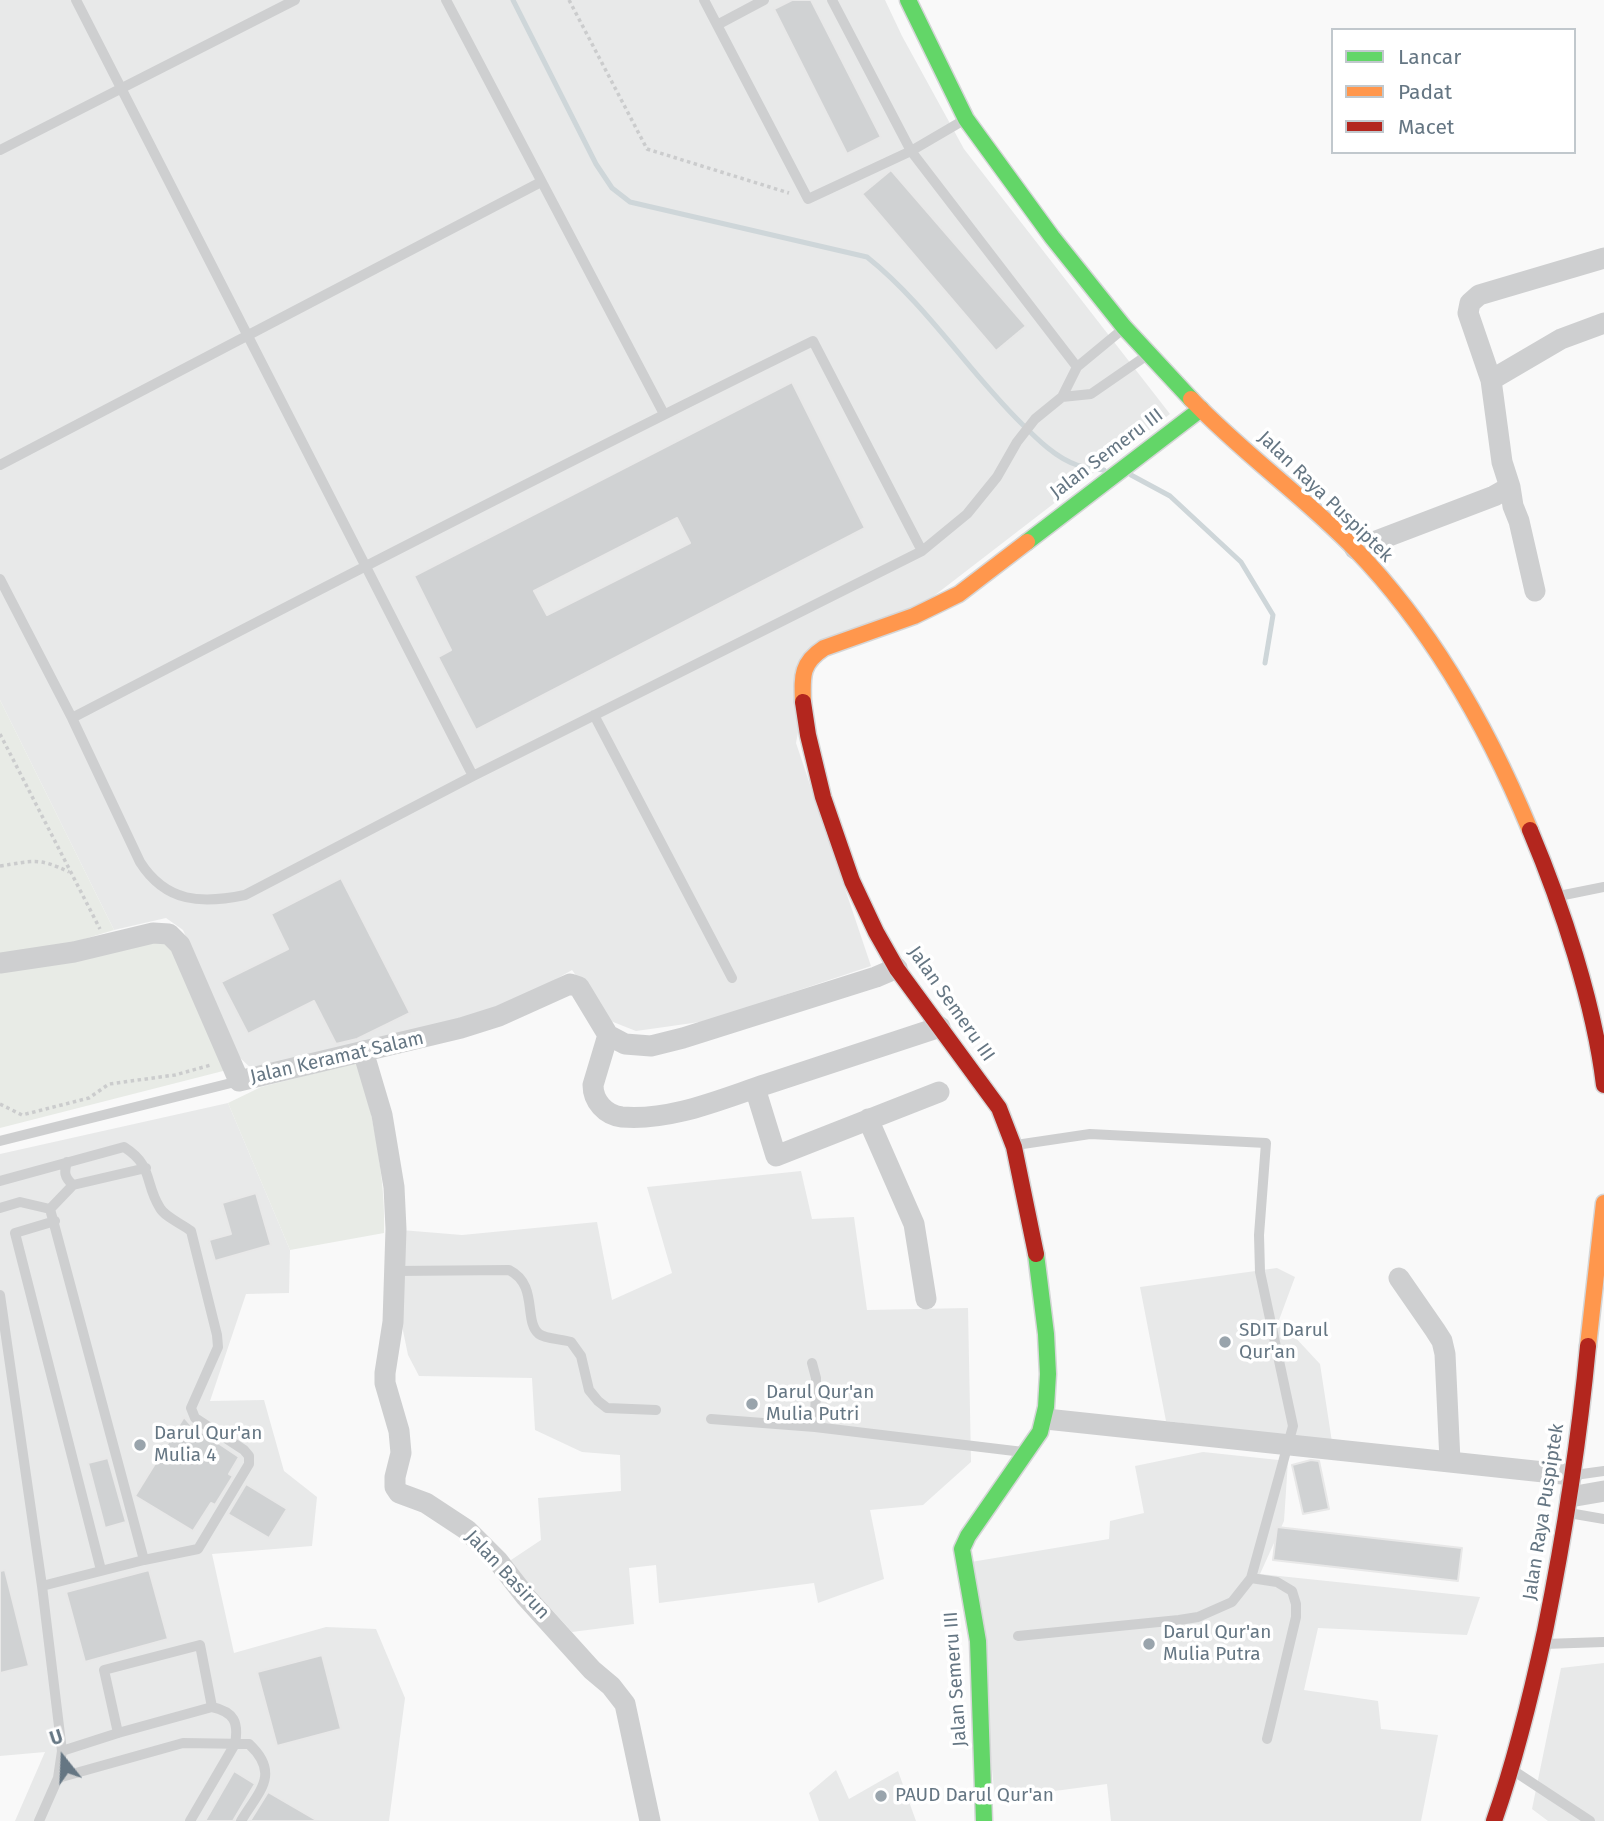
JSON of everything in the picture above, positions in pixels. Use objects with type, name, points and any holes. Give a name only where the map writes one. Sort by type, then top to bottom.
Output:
[{"type":"main road","name":"Jalan Raya Puspiptek","points":[[908,0],[966,119],[1052,237],[1124,327],[1201,409],[1355,549],[1409,612],[1448,670],[1479,721],[1530,825],[1556,896],[1586,993],[1604,1085]]},
{"type":"main road","name":"Jalan Semeru III","points":[[984,1821],[978,1641],[962,1549],[968,1535],[1040,1432],[1046,1419],[1048,1385],[1039,1277],[1014,1145],[996,1103],[897,968],[864,906],[837,841],[803,711],[804,667],[812,655],[824,648],[914,616],[959,594],[1201,409]]},
{"type":"main road","name":"Jalan Raya Puspiptek","points":[[1494,1821],[1512,1770],[1534,1688],[1558,1566],[1589,1387],[1594,1276],[1604,1203]]},
{"type":"street","points":[[1535,592],[1502,462],[1491,380],[1468,313],[1472,299],[1479,295],[1604,258]]},
{"type":"street","points":[[1491,380],[1561,339],[1604,323]]},
{"type":"street","points":[[1355,549],[1494,496],[1510,487]]},
{"type":"street","name":"Jalan Keramat Salam","points":[[0,963],[74,952],[153,933],[169,934],[180,945],[239,1081],[461,1028],[499,1016],[570,984],[579,988],[608,1035]]},
{"type":"street","points":[[897,968],[876,977],[651,1046],[625,1044],[608,1035],[593,1092],[601,1107],[616,1115],[656,1115],[700,1106],[940,1027]]},
{"type":"street","name":"Jalan Basirun","points":[[363,1051],[388,1146],[394,1187],[393,1322],[385,1383],[399,1431],[401,1453],[395,1487],[402,1495],[426,1503],[467,1530],[498,1561],[526,1597],[625,1704],[650,1821]]},
{"type":"street","points":[[755,1088],[776,1156],[939,1092]]},
{"type":"street","points":[[868,1119],[914,1224],[926,1299]]},
{"type":"street","points":[[1399,1278],[1442,1341],[1445,1354],[1450,1461]]},
{"type":"street","points":[[1046,1419],[1572,1475]]},
{"type":"street","points":[[1568,1505],[1604,1491]]},
{"type":"lane","points":[[76,0],[473,776]]},
{"type":"lane","points":[[0,150],[295,0]]},
{"type":"lane","points":[[446,0],[664,414]]},
{"type":"lane","points":[[705,0],[808,199],[911,151],[966,119]]},
{"type":"lane","points":[[717,25],[764,0]]},
{"type":"lane","points":[[832,0],[911,151],[1077,367]]},
{"type":"lane","points":[[0,465],[541,182]]},
{"type":"lane","points":[[0,579],[151,879],[196,901],[245,895],[473,776],[922,551],[967,514],[997,477],[1035,419],[1062,397],[1077,367],[1124,327]]},
{"type":"lane","points":[[72,718],[664,414],[813,341],[922,551]]},
{"type":"lane","points":[[1062,397],[1091,394],[1149,354]]},
{"type":"lane","points":[[594,715],[732,978]]},
{"type":"lane","points":[[1556,896],[1604,887]]},
{"type":"lane","points":[[0,1141],[239,1081]]},
{"type":"lane","points":[[1014,1145],[1090,1134],[1266,1143],[1259,1235],[1260,1272],[1293,1426],[1251,1578],[1232,1602],[1198,1617],[1018,1636]]},
{"type":"lane","points":[[0,1181],[124,1147],[135,1154],[146,1168],[160,1209],[191,1231],[217,1335],[218,1347],[191,1408],[195,1418],[244,1450],[249,1464],[198,1549],[42,1586]]},
{"type":"lane","points":[[67,1162],[64,1172],[73,1185]]},
{"type":"lane","points":[[50,1209],[73,1185],[146,1168]]},
{"type":"lane","points":[[0,1208],[20,1202],[50,1209]]},
{"type":"lane","points":[[50,1209],[144,1560]]},
{"type":"lane","points":[[55,1221],[15,1233],[101,1570]]},
{"type":"lane","points":[[395,1272],[509,1270],[517,1274],[526,1286],[535,1329],[541,1336],[571,1342],[580,1356],[589,1390],[598,1401],[607,1408],[656,1410]]},
{"type":"lane","points":[[0,1295],[42,1586],[62,1751],[58,1779],[39,1821]]},
{"type":"lane","points":[[812,1363],[816,1378],[815,1427]]},
{"type":"lane","points":[[711,1419],[815,1427],[1026,1452]]},
{"type":"lane","points":[[1572,1475],[1604,1471]]},
{"type":"lane","points":[[1568,1505],[1604,1519]]},
{"type":"lane","points":[[1251,1578],[1277,1582],[1292,1591],[1296,1604],[1296,1617],[1267,1739]]},
{"type":"lane","points":[[1542,1644],[1604,1642]]},
{"type":"lane","points":[[118,1733],[104,1670],[200,1645],[212,1707]]},
{"type":"lane","points":[[62,1751],[212,1707],[225,1710],[234,1719],[237,1732],[235,1744],[190,1821]]},
{"type":"lane","points":[[58,1779],[183,1743],[249,1744],[265,1764],[267,1778],[241,1821]]},
{"type":"lane","points":[[1512,1770],[1590,1821]]},
{"type":"path","points":[[569,0],[647,149],[808,199]]},
{"type":"path","points":[[0,734],[108,944]]},
{"type":"path","points":[[0,866],[34,860],[48,862],[71,873]]},
{"type":"path","points":[[0,1104],[22,1115],[89,1098],[109,1084],[175,1075],[230,1060]]},
{"type":"shaded area","points":[[0,0],[885,0],[964,149],[1170,414],[926,602],[813,651],[796,743],[871,966],[707,1021],[636,1031],[608,1020],[572,970],[492,1016],[254,1071],[237,1055],[183,930],[166,918],[114,930],[0,700]]},
{"type":"shaded area","points":[[0,700],[114,930],[71,943],[0,954]]},
{"type":"shaded area","points":[[153,940],[169,944],[227,1070],[0,1128],[0,970]]},
{"type":"shaded area","points":[[360,1062],[380,1168],[384,1233],[290,1250],[228,1103],[261,1087]]},
{"type":"shaded area","name":"Darul Qur'an Mulia 4","points":[[228,1103],[290,1250],[289,1293],[246,1294],[210,1401],[264,1400],[284,1471],[317,1497],[312,1546],[212,1554],[234,1653],[326,1627],[376,1629],[405,1698],[389,1821],[15,1821],[45,1752],[0,1756],[0,1154]]},
{"type":"shaded area","name":"Darul Qur'an Mulia Putri","points":[[801,1171],[812,1219],[854,1217],[867,1310],[968,1308],[971,1462],[923,1505],[870,1510],[884,1579],[818,1603],[814,1583],[659,1603],[656,1565],[629,1568],[634,1624],[572,1632],[508,1562],[541,1540],[538,1498],[621,1491],[620,1455],[582,1452],[535,1430],[532,1378],[419,1376],[408,1355],[401,1321],[401,1230],[462,1235],[597,1222],[612,1300],[672,1273],[647,1187]]},
{"type":"shaded area","name":"SDIT Darul Qur'an","points":[[1277,1268],[1295,1277],[1279,1320],[1320,1364],[1332,1442],[1166,1421],[1140,1287]]},
{"type":"shaded area","name":"Darul Qur'an Mulia Putra","points":[[1203,1452],[1288,1461],[1284,1521],[1260,1574],[1480,1597],[1467,1635],[1318,1628],[1304,1690],[1378,1701],[1381,1729],[1438,1735],[1421,1821],[1111,1821],[1107,1784],[995,1799],[971,1562],[1109,1539],[1110,1521],[1144,1513],[1135,1466]]},
{"type":"shaded area","points":[[1604,1663],[1604,1821],[1548,1821],[1532,1809],[1561,1668]]},
{"type":"shaded area","name":"PAUD Darul Qur'an","points":[[836,1770],[849,1799],[898,1771],[916,1821],[819,1821],[809,1793]]},
{"type":"building","points":[[792,0],[811,0],[881,137],[847,154],[774,9]]},
{"type":"building","points":[[891,170],[1026,326],[996,351],[862,194]]},
{"type":"building","points":[[792,382],[865,528],[476,730],[438,657],[451,650],[414,576]],"holes":[[[677,518],[690,543],[547,615],[534,591]]]},
{"type":"building","points":[[341,878],[410,1013],[357,1039],[336,1044],[314,1001],[248,1034],[221,982],[288,949],[271,914]]},
{"type":"building","points":[[256,1193],[271,1245],[215,1261],[209,1240],[231,1234],[222,1203]]},
{"type":"building","points":[[184,1417],[191,1425],[239,1457],[229,1474],[233,1476],[215,1505],[211,1503],[193,1531],[135,1496]]},
{"type":"building","points":[[108,1458],[126,1522],[105,1528],[88,1463]]},
{"type":"building","points":[[1311,1460],[1319,1461],[1329,1509],[1303,1514],[1292,1465]]},
{"type":"building","points":[[246,1484],[287,1509],[269,1538],[228,1514]]},
{"type":"building","points":[[1277,1527],[1462,1548],[1458,1581],[1273,1560]]},
{"type":"building","points":[[5,1570],[29,1666],[0,1673],[0,1571]]},
{"type":"building","points":[[149,1570],[168,1639],[85,1662],[66,1592]]},
{"type":"building","points":[[322,1655],[341,1729],[277,1746],[257,1672]]},
{"type":"building","points":[[234,1771],[255,1784],[233,1821],[205,1821]]},
{"type":"building","points":[[268,1792],[318,1821],[250,1821]]},
{"type":"waterway","points":[[513,0],[596,164],[612,188],[630,202],[867,257],[909,295],[1002,404],[1040,442],[1069,462],[1104,470]]},
{"type":"waterway","points":[[1131,475],[1170,496],[1241,562],[1273,615],[1265,663]]},
{"type":"traffic: fast","points":[[908,0],[966,119],[1052,237],[1124,327],[1191,399]]},
{"type":"traffic: fast","points":[[1027,542],[1201,409]]},
{"type":"traffic: fast","points":[[984,1821],[978,1641],[962,1549],[968,1536],[1040,1432],[1046,1407],[1048,1374],[1036,1254]]},
{"type":"traffic: slow","points":[[1191,399],[1356,550],[1410,613],[1477,718],[1530,830]]},
{"type":"traffic: slow","points":[[803,702],[804,671],[811,659],[824,648],[914,616],[959,594],[1027,542]]},
{"type":"traffic: slow","points":[[1588,1346],[1604,1203]]},
{"type":"traffic: jam","points":[[803,702],[823,797],[852,881],[897,969],[999,1108],[1014,1147],[1036,1254]]},
{"type":"traffic: jam","points":[[1530,830],[1554,890],[1585,988],[1604,1085]]},
{"type":"traffic: jam","points":[[1494,1821],[1522,1727],[1545,1631],[1570,1489],[1588,1346]]},
{"type":"place","name":"SDIT Darul Qur'an","points":[[1225,1342]]},
{"type":"place","name":"Darul Qur'an Mulia Putri","points":[[752,1404]]},
{"type":"place","name":"Darul Qur'an Mulia 4","points":[[140,1445]]},
{"type":"place","name":"Darul Qur'an Mulia Putra","points":[[1149,1644]]},
{"type":"place","name":"PAUD Darul Qur'an","points":[[881,1796]]}]
